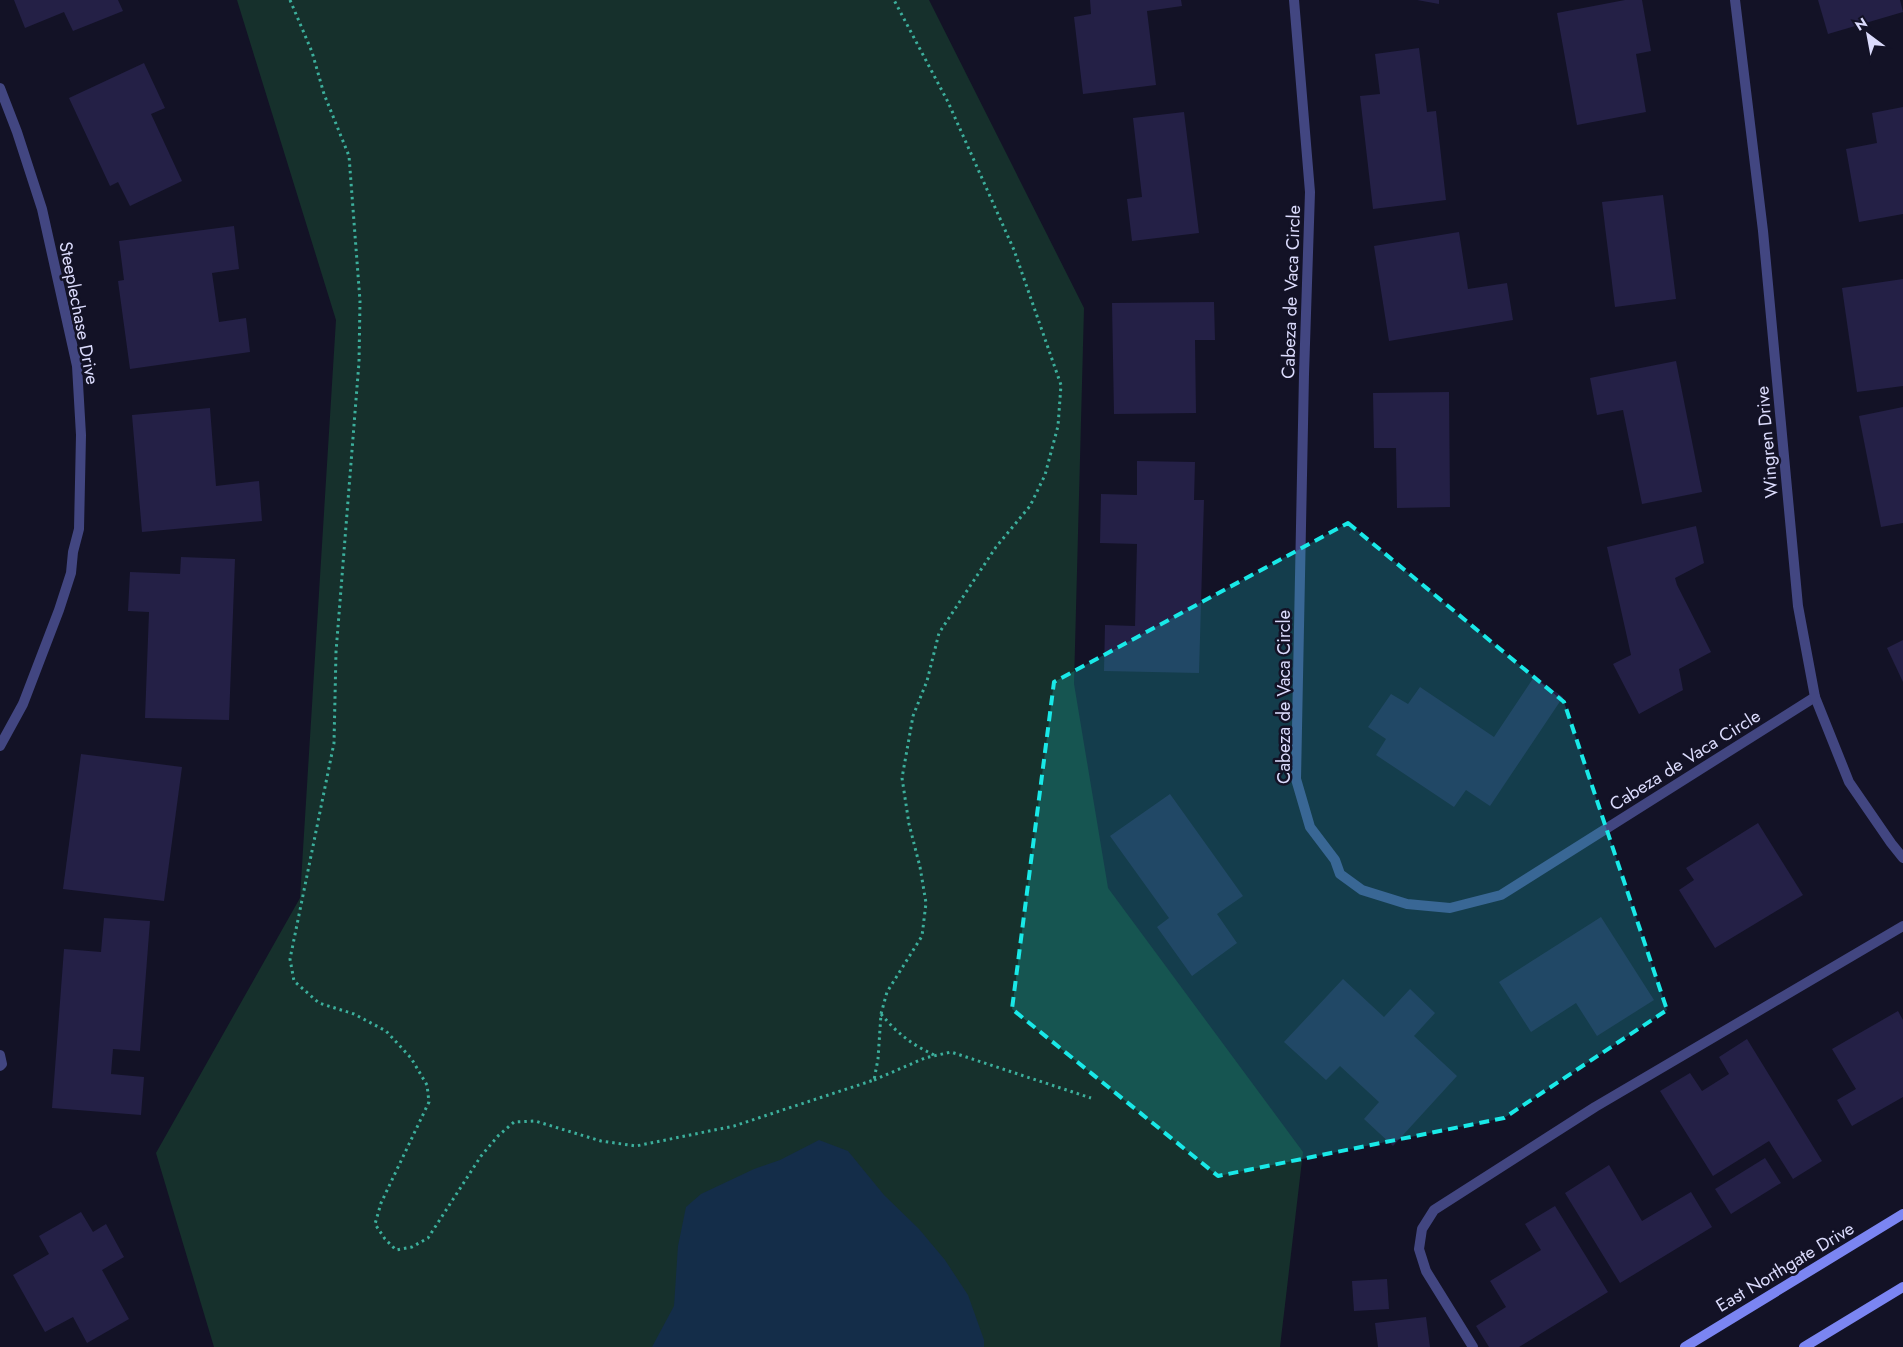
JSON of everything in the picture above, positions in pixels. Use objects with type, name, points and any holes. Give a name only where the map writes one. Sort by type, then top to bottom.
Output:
[{"type":"main road","name":"East Northgate Drive","points":[[1684,1347],[1903,1214]]},
{"type":"main road","points":[[1804,1347],[1903,1287]]},
{"type":"street","name":"Cabeza de Vaca Circle","points":[[1294,0],[1310,192],[1304,374],[1296,779],[1310,826],[1335,860],[1340,874],[1362,890],[1407,904],[1450,908],[1501,895],[1815,697]]},
{"type":"street","name":"Wingren Drive","points":[[1735,0],[1763,231],[1798,606],[1815,697],[1849,782],[1903,858]]},
{"type":"street","name":"Steeplechase Drive","points":[[0,88],[17,132],[42,210],[76,366],[82,435],[79,529],[73,552],[71,573],[59,610],[22,704],[0,746]]},
{"type":"street","points":[[1473,1347],[1426,1271],[1419,1249],[1422,1229],[1434,1210],[1594,1107],[1903,926]]},
{"type":"street","points":[[0,1055],[2,1064],[0,1066]]},
{"type":"path","points":[[290,0],[312,52],[324,94],[349,156],[360,301],[359,362],[336,652],[334,743],[290,958],[294,981],[319,1004],[354,1014],[386,1030],[411,1058],[426,1085],[429,1102],[381,1204],[375,1224],[384,1239],[396,1250],[412,1247],[428,1238],[481,1156],[498,1136],[514,1122],[535,1121],[601,1141],[636,1146],[734,1126],[874,1080],[925,1058],[951,1052],[1091,1098]]},
{"type":"path","points":[[874,1080],[878,1059],[881,1014],[887,992],[922,936],[926,903],[920,867],[908,824],[902,778],[913,716],[928,681],[939,633],[996,547],[1030,506],[1045,475],[1058,426],[1061,385],[1014,250],[948,102],[894,0]]},
{"type":"path","points":[[881,1014],[896,1032],[913,1045],[935,1056]]},
{"type":"highlighted area","points":[[1348,523],[1564,702],[1667,1010],[1504,1118],[1218,1176],[1012,1009],[1054,682]]},
{"type":"green space","points":[[237,0],[929,0],[1084,308],[1074,684],[1108,888],[1303,1152],[1280,1347],[214,1347],[156,1153],[300,898],[336,320]]},
{"type":"water","points":[[819,1140],[848,1151],[884,1195],[919,1229],[945,1260],[968,1295],[984,1340],[984,1347],[652,1347],[674,1306],[678,1246],[686,1207],[701,1194],[754,1169],[780,1160]]},
{"type":"building","points":[[14,0],[118,0],[123,11],[73,31],[64,12],[25,28]]},
{"type":"building","points":[[1090,0],[1181,0],[1182,6],[1147,11],[1156,85],[1083,94],[1074,17],[1091,14]]},
{"type":"building","points":[[1417,0],[1439,0],[1439,4]]},
{"type":"building","points":[[1625,0],[1642,0],[1651,51],[1636,54],[1646,112],[1577,125],[1557,13]]},
{"type":"building","points":[[1818,0],[1900,0],[1903,12],[1828,34]]},
{"type":"building","points":[[1419,48],[1427,112],[1436,111],[1446,200],[1373,209],[1360,96],[1380,94],[1375,54]]},
{"type":"building","points":[[144,63],[165,108],[151,114],[182,181],[130,206],[118,182],[110,186],[69,98]]},
{"type":"building","points":[[1903,107],[1903,214],[1859,222],[1846,149],[1877,143],[1872,113]]},
{"type":"building","points":[[1184,112],[1199,233],[1132,241],[1127,199],[1142,197],[1133,118]]},
{"type":"building","points":[[1663,195],[1676,299],[1615,307],[1602,202]]},
{"type":"building","points":[[234,226],[239,269],[212,273],[219,322],[246,318],[250,352],[130,369],[118,281],[124,280],[119,241]]},
{"type":"building","points":[[1459,232],[1468,289],[1507,283],[1513,320],[1389,341],[1374,246]]},
{"type":"building","points":[[1903,279],[1903,386],[1857,392],[1842,288]]},
{"type":"building","points":[[1214,302],[1215,340],[1195,340],[1196,413],[1114,414],[1112,303]]},
{"type":"building","points":[[1676,361],[1702,492],[1642,504],[1623,410],[1597,415],[1590,378]]},
{"type":"building","points":[[1449,392],[1450,507],[1397,508],[1396,448],[1374,448],[1373,393]]},
{"type":"building","points":[[1903,407],[1903,523],[1881,527],[1859,416]]},
{"type":"building","points":[[210,408],[216,486],[259,481],[262,521],[142,532],[132,415]]},
{"type":"building","points":[[1137,461],[1195,462],[1194,500],[1204,500],[1199,673],[1104,671],[1105,625],[1135,626],[1137,544],[1100,543],[1101,494],[1137,495]]},
{"type":"building","points":[[1696,526],[1704,563],[1675,578],[1711,652],[1679,669],[1683,690],[1639,714],[1613,664],[1631,655],[1607,547]]},
{"type":"building","points":[[181,557],[235,559],[229,720],[145,718],[149,612],[128,611],[130,572],[180,574]]},
{"type":"building","points":[[1903,640],[1903,682],[1887,648]]},
{"type":"building","points":[[1534,677],[1563,697],[1490,806],[1466,790],[1454,807],[1376,755],[1386,739],[1368,727],[1391,694],[1408,704],[1420,687],[1494,737]]},
{"type":"building","points":[[81,754],[182,767],[164,901],[63,889]]},
{"type":"building","points":[[1170,794],[1243,896],[1217,914],[1237,943],[1192,976],[1157,927],[1169,918],[1110,836]]},
{"type":"building","points":[[1758,823],[1803,895],[1715,948],[1679,890],[1694,880],[1686,868]]},
{"type":"building","points":[[1601,917],[1654,1000],[1597,1036],[1576,1003],[1531,1032],[1499,982]]},
{"type":"building","points":[[104,918],[150,921],[140,1051],[113,1049],[111,1074],[144,1077],[141,1115],[52,1108],[64,949],[101,952]]},
{"type":"building","points":[[1343,979],[1384,1017],[1410,989],[1435,1013],[1414,1036],[1457,1076],[1393,1146],[1364,1119],[1379,1102],[1340,1066],[1326,1080],[1284,1042]]},
{"type":"building","points":[[1898,1011],[1903,1020],[1903,1097],[1852,1126],[1837,1100],[1856,1089],[1832,1049]]},
{"type":"building","points":[[1747,1039],[1822,1161],[1793,1179],[1769,1141],[1713,1176],[1660,1091],[1690,1073],[1702,1091],[1729,1074],[1719,1057]]},
{"type":"building","points":[[1765,1158],[1781,1183],[1731,1214],[1715,1189]]},
{"type":"building","points":[[1609,1165],[1642,1221],[1691,1192],[1712,1227],[1620,1283],[1565,1193]]},
{"type":"building","points":[[1555,1206],[1608,1292],[1519,1347],[1489,1347],[1476,1326],[1506,1307],[1490,1281],[1541,1250],[1525,1224]]},
{"type":"building","points":[[81,1212],[93,1232],[106,1224],[124,1257],[102,1270],[129,1319],[87,1343],[73,1317],[45,1332],[13,1275],[49,1254],[39,1236]]},
{"type":"building","points":[[1387,1279],[1389,1309],[1354,1311],[1352,1281]]},
{"type":"building","points":[[1426,1317],[1430,1347],[1378,1347],[1375,1323]]}]
